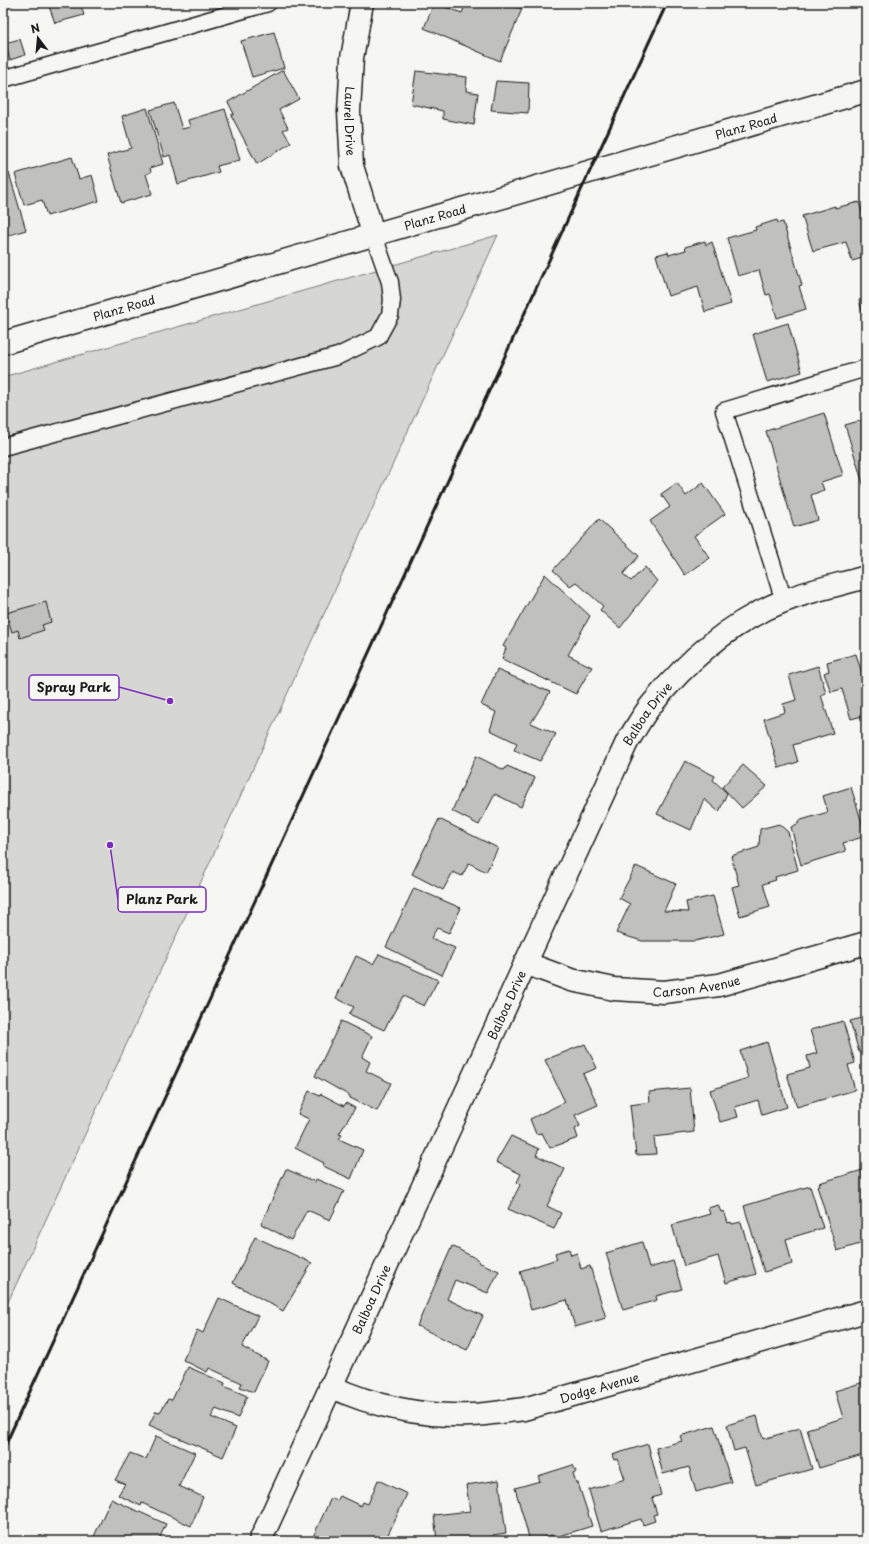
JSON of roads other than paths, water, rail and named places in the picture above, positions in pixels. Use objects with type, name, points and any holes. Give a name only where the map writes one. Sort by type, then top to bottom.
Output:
[{"type":"street","name":"Laurel Drive","points":[[360,4],[352,58],[349,112],[352,166],[374,236]]},
{"type":"street","name":"Planz Road","points":[[3,343],[374,236],[866,91]]},
{"type":"street","name":"Balboa Drive","points":[[260,1541],[627,742],[650,705],[683,668],[717,640],[754,616],[784,600],[866,577]]},
{"type":"street","name":"Carson Avenue","points":[[525,963],[571,980],[614,989],[664,992],[719,985],[866,943]]},
{"type":"street","name":"Dodge Avenue","points":[[330,1386],[382,1405],[425,1413],[470,1415],[524,1409],[866,1311]]},
{"type":"lane","points":[[3,79],[268,3]]},
{"type":"lane","points":[[3,447],[338,356],[378,337],[390,315],[392,300],[390,282],[374,236]]},
{"type":"lane","points":[[784,600],[724,411],[866,368]]},
{"type":"railway","points":[[3,1450],[667,3]]},
{"type":"place","name":"Spray Park","points":[[170,701]]},
{"type":"place","name":"Planz Park","points":[[110,845]]}]
